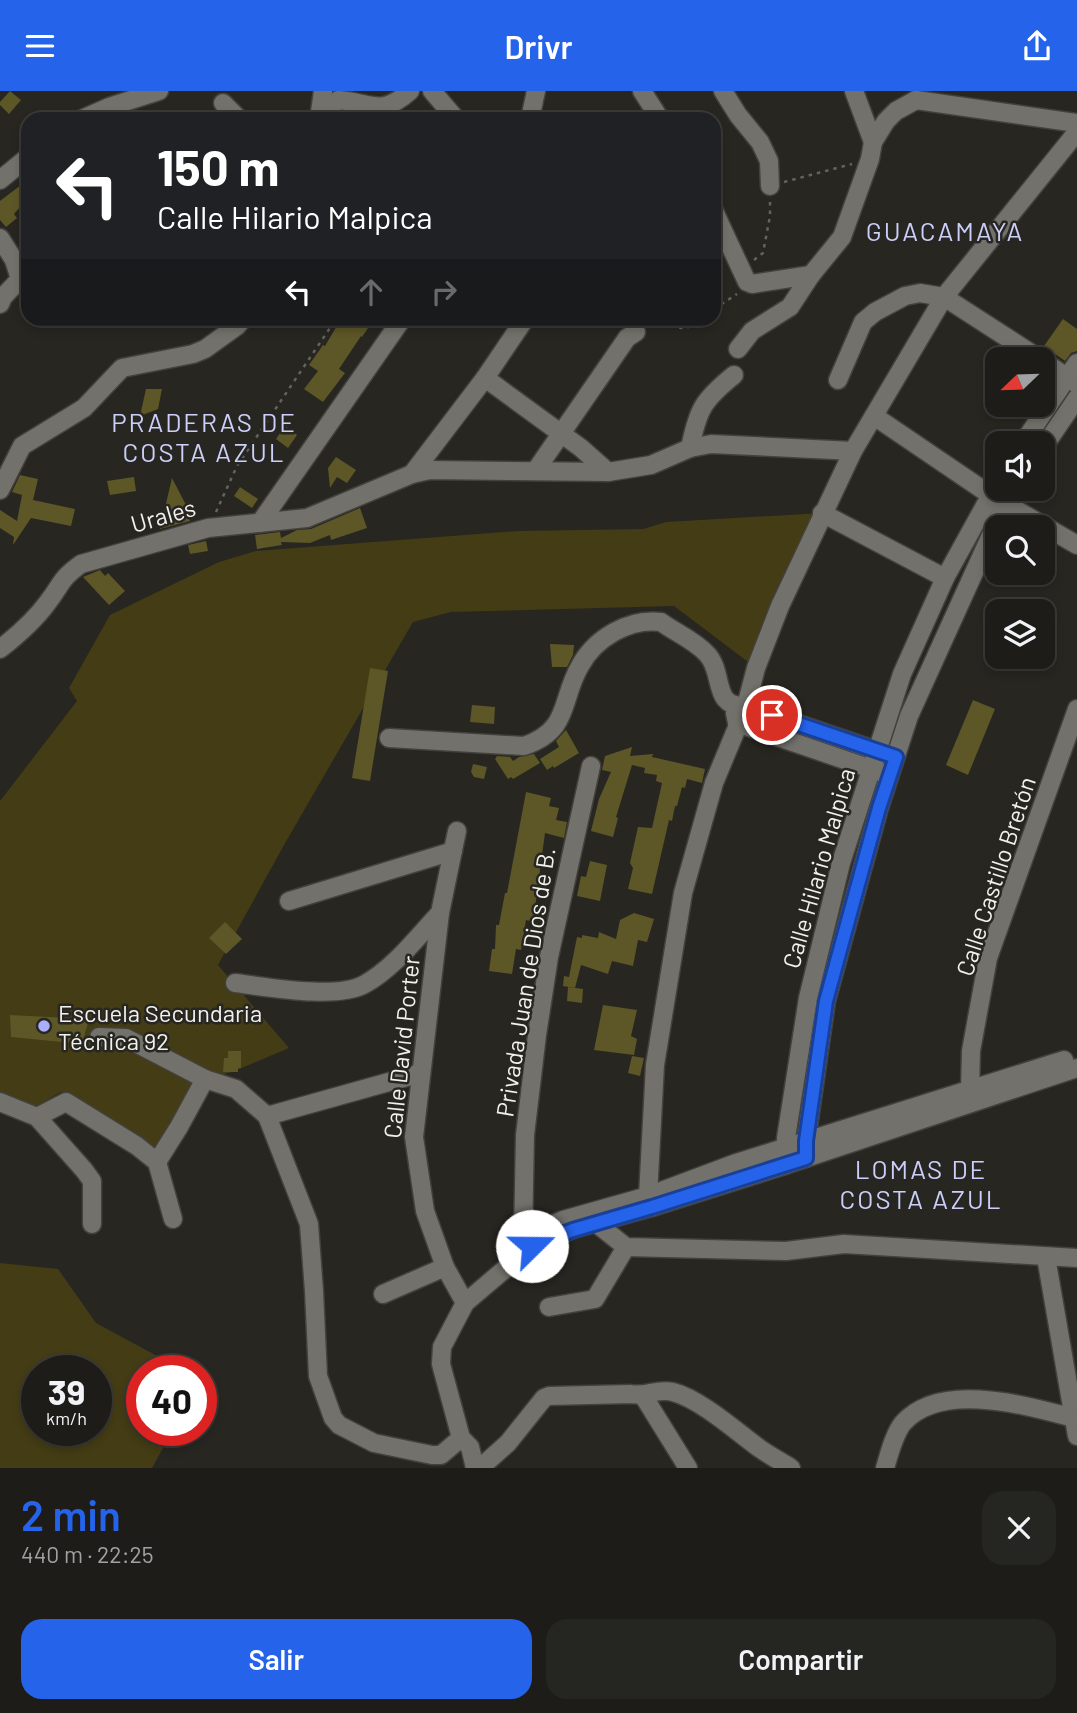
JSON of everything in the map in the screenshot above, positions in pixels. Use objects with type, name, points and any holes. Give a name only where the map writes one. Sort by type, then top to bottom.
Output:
[{"type":"street","points":[[97,112],[159,91]]},
{"type":"street","points":[[320,112],[323,91]]},
{"type":"street","points":[[326,112],[338,100],[358,101],[377,108],[397,102],[410,91]]},
{"type":"street","points":[[432,91],[450,112]]},
{"type":"street","points":[[532,112],[536,91]]},
{"type":"street","points":[[642,91],[656,112]]},
{"type":"street","points":[[723,91],[760,142],[769,161],[770,186]]},
{"type":"street","points":[[855,91],[871,151]]},
{"type":"street","points":[[738,349],[752,331],[790,307],[811,275],[842,237],[871,151],[886,121],[918,96],[1077,123]]},
{"type":"street","points":[[223,103],[232,112]]},
{"type":"street","points":[[650,1202],[654,1065],[671,957],[690,868],[739,712],[780,606],[853,451],[944,297],[1077,132]]},
{"type":"street","points":[[0,180],[21,163]]},
{"type":"street","points":[[721,225],[749,283],[811,275]]},
{"type":"street","points":[[0,238],[14,260],[20,279],[2,301]]},
{"type":"street","points":[[838,380],[863,322],[875,311],[905,296],[920,293],[944,297],[1022,347]]},
{"type":"street","points":[[0,490],[22,446],[84,408],[122,368],[205,349],[238,326]]},
{"type":"street","points":[[260,523],[397,326]]},
{"type":"street","points":[[412,474],[521,326]]},
{"type":"street","points":[[536,470],[627,338],[636,332]]},
{"type":"street","points":[[1032,431],[1074,374],[1055,366]]},
{"type":"street","points":[[691,448],[697,416],[712,393],[734,375]]},
{"type":"street","points":[[485,378],[581,448],[608,472]]},
{"type":"street","points":[[1054,431],[1077,398]]},
{"type":"street","points":[[874,416],[985,482]]},
{"type":"street","points":[[412,474],[430,470],[608,472],[651,465],[691,448],[711,444],[853,451]]},
{"type":"street","name":"Urales","points":[[0,649],[30,624],[49,601],[64,576],[80,564],[208,528],[307,518],[412,474]]},
{"type":"street","name":"Calle Hilario Malpica","points":[[785,1156],[808,998],[841,863],[877,751],[902,674],[945,578],[996,501]]},
{"type":"street","name":"Calle Hilario Malpica","points":[[806,1150],[826,1001],[890,775],[909,716],[998,501]]},
{"type":"street","points":[[1015,501],[1077,545]]},
{"type":"street","points":[[822,513],[945,578]]},
{"type":"street","points":[[389,739],[524,746],[537,741],[548,734],[565,711],[580,665],[609,635],[626,626],[661,622],[696,643],[710,657],[726,701],[739,712],[871,770],[890,775]]},
{"type":"street","name":"Calle Castillo Bretón","points":[[972,1096],[971,1051],[988,958],[1077,709]]},
{"type":"street","points":[[739,712],[896,757]]},
{"type":"street","name":"Privada Juan de Dios de B.","points":[[527,1241],[525,1135],[537,1035],[577,822],[591,766]]},
{"type":"street","name":"Calle David Porter","points":[[457,831],[440,913],[414,1137],[425,1211],[445,1267],[465,1303]]},
{"type":"street","points":[[289,901],[453,851]]},
{"type":"street","points":[[235,983],[310,992],[352,989],[385,971],[440,913]]},
{"type":"street","points":[[99,1037],[126,1038],[205,1079],[236,1089],[267,1116],[309,1224],[318,1376],[333,1418],[339,1425],[374,1443],[432,1455],[441,1455],[466,1442],[508,1443]]},
{"type":"street","points":[[475,1468],[441,1364],[442,1347],[465,1303],[513,1260],[527,1241],[563,1220],[593,1218],[650,1202],[736,1163],[806,1150],[1003,1086],[1077,1056]]},
{"type":"street","points":[[1003,1086],[1077,1068]]},
{"type":"street","points":[[267,1116],[421,1073]]},
{"type":"street","points":[[157,1162],[205,1079]]},
{"type":"street","points":[[0,1102],[37,1117],[92,1181],[92,1224]]},
{"type":"street","points":[[37,1117],[66,1102],[137,1146],[157,1162],[173,1219]]},
{"type":"street","points":[[593,1218],[626,1247],[786,1251],[844,1244],[1077,1258]]},
{"type":"street","points":[[549,1307],[595,1299],[626,1247]]},
{"type":"street","points":[[1046,1257],[1075,1427]]},
{"type":"street","points":[[383,1294],[445,1267]]},
{"type":"street","points":[[480,1468],[508,1443],[537,1404],[550,1396],[631,1394],[644,1397],[664,1390],[677,1393],[711,1412],[763,1451],[791,1468]]},
{"type":"street","points":[[644,1397],[688,1468]]},
{"type":"street","points":[[885,1468],[902,1425],[917,1411],[934,1403],[964,1399],[1016,1403],[1075,1427]]},
{"type":"path","points":[[721,304],[749,283],[749,265],[763,253],[770,216],[770,186],[871,151]]},
{"type":"path","points":[[208,528],[237,466],[331,326]]},
{"type":"path","points":[[636,332],[646,326]]},
{"type":"shaded area","points":[[822,513],[756,668],[674,606],[451,612],[413,622],[218,965],[289,1048],[232,1072],[205,1079],[158,1149],[61,1092],[31,1109],[0,1098],[0,801],[77,701],[69,688],[110,615],[219,562],[256,551],[518,531],[643,529],[666,522]]},
{"type":"shaded area","points":[[0,1263],[58,1269],[96,1323],[155,1355],[126,1355],[126,1446],[164,1446],[152,1468],[0,1468]]},
{"type":"building","points":[[10,91],[21,100],[9,114],[0,102]]},
{"type":"building","points":[[21,185],[21,206],[14,214],[17,218],[6,227],[0,220],[0,201]]},
{"type":"building","points":[[1063,319],[1077,329],[1077,351],[1071,353],[1065,361],[1055,354],[1055,347],[1044,346]]},
{"type":"building","points":[[337,326],[368,328],[339,369],[345,373],[323,402],[304,389],[318,371],[309,365]]},
{"type":"building","points":[[146,389],[162,389],[158,409],[140,416]]},
{"type":"building","points":[[285,426],[297,435],[288,448],[276,439]]},
{"type":"building","points":[[336,457],[356,470],[347,483],[337,477],[330,488],[328,468]]},
{"type":"building","points":[[20,475],[38,479],[33,500],[75,509],[71,526],[31,518],[13,545],[14,537],[0,528],[0,510],[17,521],[22,495],[12,492]]},
{"type":"building","points":[[134,477],[136,491],[110,495],[107,481]]},
{"type":"building","points":[[172,478],[186,505],[190,521],[160,529]]},
{"type":"building","points":[[240,487],[258,499],[252,508],[234,496]]},
{"type":"building","points":[[360,508],[367,528],[331,540],[330,535],[310,543],[281,542],[282,545],[257,549],[255,535],[280,532],[281,538],[297,530],[311,529]]},
{"type":"building","points":[[206,541],[208,551],[190,554],[188,545]]},
{"type":"building","points":[[100,570],[105,576],[108,573],[125,591],[109,605],[83,577]]},
{"type":"building","points":[[550,644],[574,645],[567,667],[552,667]]},
{"type":"building","points":[[370,668],[388,671],[370,781],[352,778]]},
{"type":"building","points":[[973,700],[995,709],[968,775],[946,765]]},
{"type":"building","points":[[472,705],[495,707],[494,724],[470,722]]},
{"type":"building","points":[[566,730],[579,753],[547,770],[540,759],[559,747],[556,741]]},
{"type":"building","points":[[632,747],[630,756],[653,754],[652,757],[705,769],[702,783],[687,779],[685,788],[682,787],[672,821],[669,820],[652,894],[628,889],[633,868],[630,863],[638,827],[652,828],[662,783],[656,781],[657,775],[644,773],[645,768],[632,765],[616,817],[618,818],[613,837],[591,831],[599,799],[611,772],[602,770],[605,756]]},
{"type":"building","points":[[534,754],[540,763],[513,779],[508,779],[495,759],[497,756],[510,757],[513,761]]},
{"type":"building","points":[[473,764],[487,767],[484,779],[474,777],[471,772]]},
{"type":"building","points":[[526,792],[551,798],[549,806],[559,808],[556,820],[567,822],[564,838],[545,833],[533,922],[526,920],[521,950],[516,949],[512,974],[489,971],[492,949],[495,949],[496,925],[499,925],[507,893]]},
{"type":"building","points":[[590,861],[607,865],[600,901],[577,896],[581,876],[586,877]]},
{"type":"building","points":[[634,913],[654,919],[647,942],[638,940],[633,966],[612,961],[608,974],[581,965],[575,988],[563,986],[564,976],[569,977],[577,937],[582,938],[582,935],[598,938],[599,932],[616,939],[620,920]]},
{"type":"building","points":[[225,922],[242,939],[226,954],[209,938]]},
{"type":"building","points":[[568,987],[583,989],[582,1003],[567,1001]]},
{"type":"building","points":[[603,1005],[637,1010],[631,1036],[637,1039],[634,1055],[594,1050]]},
{"type":"building","points":[[10,1015],[89,1019],[82,1044],[11,1037]]},
{"type":"building","points":[[228,1051],[241,1051],[241,1068],[238,1068],[238,1072],[223,1072],[224,1058],[228,1058]]},
{"type":"building","points":[[632,1056],[644,1058],[640,1076],[628,1073]]},
{"type":"place","name":"Escuela Secundaria Técnica 92","points":[[44,1026]]},
{"type":"district","name":"GUACAMAYA","points":[[945,230]]},
{"type":"district","name":"PRADERAS DE COSTA AZUL","points":[[204,436]]},
{"type":"district","name":"LOMAS DE COSTA AZUL","points":[[921,1182]]},
{"type":"route","points":[[532,1246],[573,1230],[806,1158],[806,1141],[826,1001],[879,808],[896,757],[772,715]]}]
